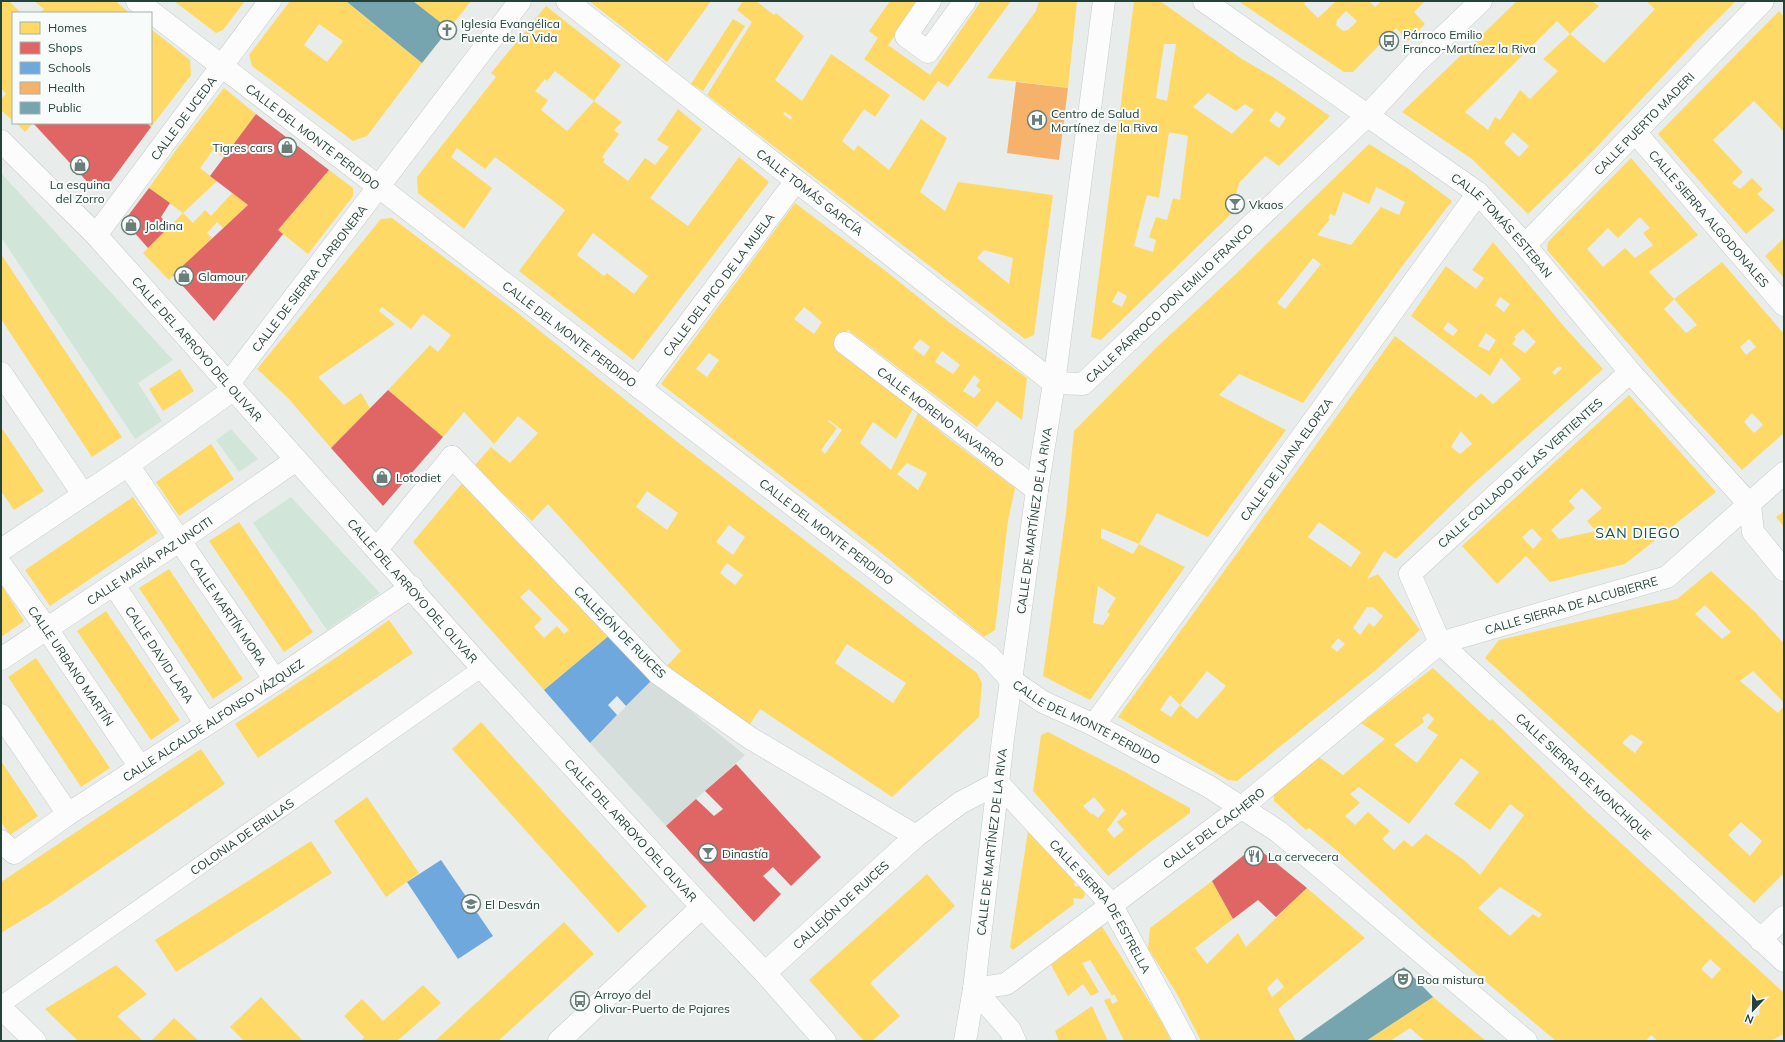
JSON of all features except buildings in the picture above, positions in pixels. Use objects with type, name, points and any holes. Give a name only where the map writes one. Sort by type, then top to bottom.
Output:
[{"type":"street","name":"CALLE DEL MONTE PERDIDO","points":[[137,1],[151,12]]},
{"type":"street","name":"CALLE DE UCEDA","points":[[96,235],[270,1]]},
{"type":"street","name":"CALLE DE SIERRA CARBONERA","points":[[2,551],[83,494],[128,465],[232,386],[379,187],[520,1]]},
{"type":"street","name":"CALLE TOMÁS GARCÍA","points":[[567,1],[1054,382]]},
{"type":"street","points":[[930,1],[906,36],[928,52],[965,1]]},
{"type":"street","name":"CALLE DE MARTÍNEZ DE LA RIVA","points":[[965,1041],[974,989],[1011,680],[1037,490],[1054,382],[1104,1]]},
{"type":"street","name":"CALLE TOMÁS ESTEBAN","points":[[1205,1],[1368,114],[1478,193],[1525,245],[1630,372],[1750,504]]},
{"type":"street","name":"CALLE PÁRROCO DON EMILIO FRANCO","points":[[1054,382],[1083,384],[1368,114],[1416,63],[1481,1]]},
{"type":"street","name":"CALLE PUERTO MADERI","points":[[1525,245],[1763,1]]},
{"type":"street","name":"CALLE DEL MONTE PERDIDO","points":[[152,12],[989,656],[1011,680],[1043,702],[1094,725],[1208,786],[1279,832],[1526,1041]]},
{"type":"street","name":"CALLE SIERRA ALGODONALES","points":[[1635,132],[1784,305]]},
{"type":"street","name":"CALLE DEL ARROYO DEL OLIVAR","points":[[1,141],[96,235],[232,386],[296,460],[412,586],[482,668],[702,907],[765,972],[825,1041]]},
{"type":"street","name":"CALLE DEL PICO DE LA MUELA","points":[[640,388],[796,181]]},
{"type":"street","name":"CALLE DE JUANA ELORZA","points":[[1094,725],[1478,193]]},
{"type":"street","name":"CALLE MORENO NAVARRO","points":[[846,343],[1037,490]]},
{"type":"street","name":"CALLE COLLADO DE LAS VERTIENTES","points":[[1410,574],[1630,372]]},
{"type":"street","points":[[1,373],[83,494]]},
{"type":"street","name":"CALLEJÓN DE RUICES","points":[[377,549],[452,458],[659,674],[750,738],[916,836]]},
{"type":"street","name":"CALLE MARÍA PAZ UNCITI","points":[[1,659],[179,542],[296,460]]},
{"type":"street","name":"CALLE MARTÍN MORA","points":[[128,465],[179,542],[275,680]]},
{"type":"street","name":"CALLE SIERRA DE ALCUBIERRE","points":[[1440,643],[1667,577],[1784,473]]},
{"type":"street","points":[[1750,504],[1753,532],[1784,570]]},
{"type":"street","name":"CALLE URBANO MARTÍN","points":[[2,551],[47,629],[140,767]]},
{"type":"street","name":"CALLE SIERRA DE MONCHIQUE","points":[[1410,574],[1440,643],[1784,961]]},
{"type":"street","name":"CALLE DAVID LARA","points":[[114,585],[206,724]]},
{"type":"street","name":"CALLE ALCALDE ALFONSO VÁZQUEZ","points":[[7,847],[68,814],[275,680],[412,586]]},
{"type":"street","name":"CALLE DEL CACHERO","points":[[974,989],[1006,984],[1242,807],[1440,643]]},
{"type":"street","points":[[1,715],[68,814]]},
{"type":"street","name":"CALLEJÓN DE RUICES","points":[[765,972],[916,836],[960,803],[998,783]]},
{"type":"street","name":"CALLE SIERRA DE ESTRELLA","points":[[998,783],[1111,904],[1185,1041]]},
{"type":"street","points":[[559,1041],[702,907]]},
{"type":"street","points":[[1760,940],[1784,917]]},
{"type":"street","points":[[974,989],[1010,1030],[1015,1041]]},
{"type":"street","points":[[1,1008],[34,1041]]},
{"type":"lane","name":"COLONIA DE ERILLAS","points":[[1,1005],[482,668]]},
{"type":"shaded area","points":[[652,680],[745,755],[666,826],[590,743]]},
{"type":"green space","points":[[1,173],[173,360],[138,383],[162,421],[135,439],[1,237]]},
{"type":"green space","points":[[231,429],[258,459],[239,472],[216,440]]},
{"type":"green space","points":[[291,497],[380,593],[327,630],[253,523]]},
{"type":"place","name":"Iglesia Evangélica Fuente de la Vida","points":[[447,30]]},
{"type":"place","name":"Párroco Emilio Franco-Martínez la Riva","points":[[1389,41]]},
{"type":"place","name":"Centro de Salud Martínez de la Riva","points":[[1037,120]]},
{"type":"place","name":"Tigres cars","points":[[287,147]]},
{"type":"place","name":"La esquina del Zorro","points":[[80,165]]},
{"type":"place","name":"Vkaos","points":[[1235,204]]},
{"type":"place","name":"Joldina","points":[[131,225]]},
{"type":"place","name":"Glamour","points":[[184,276]]},
{"type":"place","name":"Lotodiet","points":[[382,477]]},
{"type":"place","name":"Dinastía","points":[[708,853]]},
{"type":"place","name":"La cervecera","points":[[1254,856]]},
{"type":"place","name":"El Desván","points":[[471,904]]},
{"type":"place","name":"Boa mistura","points":[[1403,979]]},
{"type":"place","name":"Arroyo del Olivar-Puerto de Pajares","points":[[580,1001]]},
{"type":"district","name":"SAN DIEGO","points":[[1638,533]]}]
